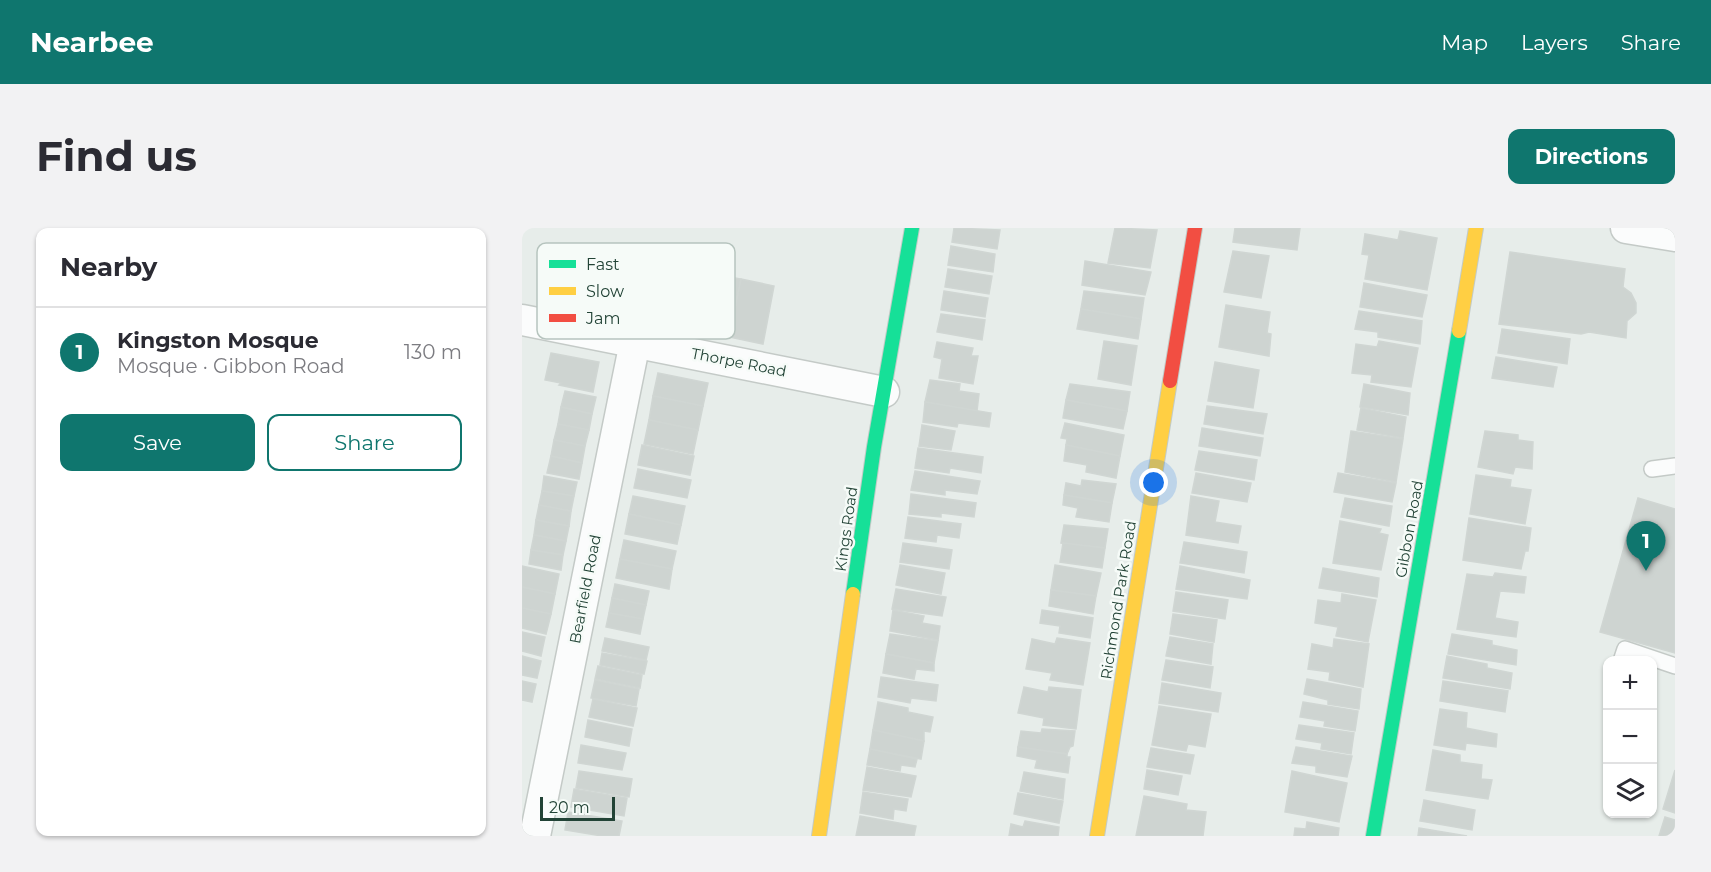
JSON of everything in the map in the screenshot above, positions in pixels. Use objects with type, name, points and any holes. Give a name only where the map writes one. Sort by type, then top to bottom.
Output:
[{"type":"street","name":"Kings Road","points":[[819,836],[874,447],[912,228]]},
{"type":"street","name":"Richmond Park Road","points":[[1097,836],[1195,228]]},
{"type":"street","name":"Gibbon Road","points":[[1373,836],[1476,228]]},
{"type":"street","points":[[1626,228],[1675,236]]},
{"type":"street","name":"Thorpe Road","points":[[522,320],[537,323]]},
{"type":"street","name":"Thorpe Road","points":[[620,339],[884,392]]},
{"type":"street","name":"Bearfield Road","points":[[535,836],[635,342]]},
{"type":"lane","points":[[1652,469],[1675,466]]},
{"type":"lane","points":[[1622,656],[1625,649],[1646,656]]},
{"type":"lane","points":[[1657,660],[1675,666]]},
{"type":"building","points":[[954,228],[1000,230],[997,249],[952,242]]},
{"type":"building","points":[[1115,228],[1157,230],[1150,268],[1108,263]]},
{"type":"building","points":[[1235,228],[1300,228],[1297,250],[1233,242]]},
{"type":"building","points":[[1400,231],[1437,238],[1427,290],[1365,279],[1369,255],[1362,254],[1365,234],[1398,240]]},
{"type":"building","points":[[951,246],[995,254],[993,272],[948,265]]},
{"type":"building","points":[[1233,251],[1269,256],[1261,298],[1224,292]]},
{"type":"building","points":[[1510,252],[1625,269],[1623,287],[1631,293],[1636,303],[1636,313],[1627,321],[1626,338],[1589,332],[1581,334],[1499,324]]},
{"type":"building","points":[[1085,261],[1151,272],[1145,295],[1082,285]]},
{"type":"building","points":[[948,269],[992,276],[989,294],[945,287]]},
{"type":"building","points":[[735,278],[741,279],[735,308]]},
{"type":"building","points":[[741,279],[774,286],[763,344],[735,338],[735,308]]},
{"type":"building","points":[[1364,283],[1427,295],[1422,317],[1360,307]]},
{"type":"building","points":[[944,291],[988,298],[985,317],[941,310]]},
{"type":"building","points":[[1084,291],[1144,298],[1141,319],[1081,309]]},
{"type":"building","points":[[1226,305],[1270,312],[1267,333],[1271,334],[1269,356],[1219,347]]},
{"type":"building","points":[[1081,309],[1141,319],[1138,339],[1077,329]]},
{"type":"building","points":[[1359,311],[1422,321],[1420,344],[1378,337],[1378,332],[1355,329]]},
{"type":"building","points":[[941,314],[985,320],[982,340],[937,332]]},
{"type":"building","points":[[1502,329],[1570,339],[1567,364],[1498,353]]},
{"type":"building","points":[[1104,341],[1137,346],[1131,385],[1098,379]]},
{"type":"building","points":[[1379,341],[1418,348],[1411,387],[1371,382],[1372,375],[1352,373],[1356,344],[1377,347]]},
{"type":"building","points":[[937,342],[973,348],[971,356],[978,356],[973,384],[939,378],[942,359],[934,357]]},
{"type":"building","points":[[551,353],[599,362],[593,392],[545,380]]},
{"type":"building","points":[[1496,357],[1557,367],[1553,387],[1492,378]]},
{"type":"building","points":[[1215,362],[1259,370],[1253,408],[1208,401]]},
{"type":"building","points":[[658,373],[708,383],[703,406],[653,396]]},
{"type":"building","points":[[930,380],[960,384],[959,391],[979,394],[977,411],[925,402]]},
{"type":"building","points":[[1070,384],[1130,392],[1127,411],[1066,400]]},
{"type":"building","points":[[1364,384],[1410,393],[1408,415],[1360,407]]},
{"type":"building","points":[[565,391],[596,397],[592,414],[561,407]]},
{"type":"building","points":[[653,396],[703,406],[698,430],[649,420]]},
{"type":"building","points":[[1066,400],[1127,411],[1123,429],[1063,418]]},
{"type":"building","points":[[925,402],[991,413],[989,427],[958,423],[957,427],[923,422]]},
{"type":"building","points":[[1207,406],[1267,414],[1263,434],[1204,424]]},
{"type":"building","points":[[561,407],[592,414],[589,430],[558,424]]},
{"type":"building","points":[[1361,408],[1406,417],[1403,438],[1357,430]]},
{"type":"building","points":[[649,420],[698,430],[693,454],[644,444]]},
{"type":"building","points":[[1065,423],[1124,435],[1120,456],[1066,445],[1067,439],[1061,438]]},
{"type":"building","points":[[558,424],[589,430],[585,446],[554,440]]},
{"type":"building","points":[[922,425],[955,431],[951,450],[919,446]]},
{"type":"building","points":[[1202,428],[1263,438],[1260,456],[1199,446]]},
{"type":"building","points":[[1351,431],[1403,439],[1396,482],[1345,472]]},
{"type":"building","points":[[1485,431],[1518,435],[1518,440],[1533,442],[1532,469],[1515,467],[1513,474],[1478,467]]},
{"type":"building","points":[[554,440],[585,446],[582,463],[551,456]]},
{"type":"building","points":[[642,445],[694,456],[690,475],[638,465]]},
{"type":"building","points":[[1066,445],[1120,456],[1116,478],[1086,472],[1087,465],[1064,461]]},
{"type":"building","points":[[918,448],[983,457],[981,473],[950,468],[949,473],[915,468]]},
{"type":"building","points":[[1199,451],[1257,460],[1254,480],[1195,470]]},
{"type":"building","points":[[551,456],[582,463],[579,479],[547,473]]},
{"type":"building","points":[[638,469],[691,480],[687,498],[634,488]]},
{"type":"building","points":[[915,471],[980,481],[977,494],[945,490],[945,495],[911,490]]},
{"type":"building","points":[[1196,473],[1251,483],[1247,502],[1192,493]]},
{"type":"building","points":[[1338,473],[1396,483],[1392,502],[1334,492]]},
{"type":"building","points":[[1476,475],[1511,480],[1510,487],[1531,490],[1525,524],[1470,514]]},
{"type":"building","points":[[544,476],[577,482],[574,496],[542,491]]},
{"type":"building","points":[[1082,480],[1116,484],[1112,503],[1064,495],[1066,483],[1081,486]]},
{"type":"building","points":[[542,491],[574,496],[571,511],[539,505]]},
{"type":"building","points":[[911,494],[976,503],[974,517],[941,513],[941,517],[909,514]]},
{"type":"building","points":[[1064,495],[1112,503],[1109,522],[1076,517],[1078,508],[1063,505]]},
{"type":"building","points":[[633,496],[685,506],[681,525],[629,514]]},
{"type":"building","points":[[1191,496],[1219,501],[1215,522],[1241,526],[1238,543],[1186,535]]},
{"type":"building","points":[[1345,498],[1392,506],[1389,526],[1341,517]]},
{"type":"building","points":[[1638,498],[1675,509],[1675,653],[1600,632]]},
{"type":"building","points":[[539,505],[571,511],[569,526],[536,520]]},
{"type":"building","points":[[629,514],[681,525],[677,544],[625,534]]},
{"type":"building","points":[[908,517],[961,524],[959,538],[937,535],[936,542],[905,538]]},
{"type":"building","points":[[1469,518],[1531,528],[1528,551],[1525,551],[1521,569],[1463,560]]},
{"type":"building","points":[[536,520],[569,526],[566,541],[534,535]]},
{"type":"building","points":[[1340,521],[1381,529],[1379,533],[1388,535],[1381,570],[1333,563]]},
{"type":"building","points":[[1064,525],[1108,529],[1105,548],[1061,543]]},
{"type":"building","points":[[534,535],[566,541],[563,555],[531,550]]},
{"type":"building","points":[[624,540],[676,551],[672,569],[620,559]]},
{"type":"building","points":[[1184,542],[1247,552],[1244,573],[1180,563]]},
{"type":"building","points":[[903,543],[952,550],[949,569],[900,562]]},
{"type":"building","points":[[1063,543],[1105,548],[1102,568],[1060,562]]},
{"type":"building","points":[[531,550],[563,555],[561,570],[529,564]]},
{"type":"building","points":[[620,559],[672,569],[669,589],[616,578]]},
{"type":"building","points":[[900,565],[945,573],[941,594],[896,585]]},
{"type":"building","points":[[1055,565],[1101,573],[1096,596],[1051,590]]},
{"type":"building","points":[[522,566],[559,574],[555,594],[522,587]]},
{"type":"building","points":[[1180,566],[1250,580],[1247,599],[1176,589]]},
{"type":"building","points":[[1323,568],[1379,578],[1377,597],[1319,588]]},
{"type":"building","points":[[1495,573],[1526,577],[1524,593],[1500,591],[1495,618],[1518,622],[1516,637],[1457,629],[1467,574],[1493,577]]},
{"type":"building","points":[[615,584],[649,591],[646,605],[612,598]]},
{"type":"building","points":[[522,587],[555,594],[551,614],[522,608]]},
{"type":"building","points":[[896,589],[946,597],[942,616],[892,609]]},
{"type":"building","points":[[1051,590],[1096,596],[1093,614],[1049,606]]},
{"type":"building","points":[[1176,592],[1228,600],[1225,619],[1173,611]]},
{"type":"building","points":[[1342,594],[1376,600],[1368,642],[1336,636],[1338,627],[1315,623],[1318,600],[1341,603]]},
{"type":"building","points":[[612,598],[646,605],[643,619],[609,613]]},
{"type":"building","points":[[522,608],[551,614],[546,634],[522,628]]},
{"type":"building","points":[[893,610],[924,616],[922,623],[940,626],[938,640],[890,631]]},
{"type":"building","points":[[1042,610],[1093,618],[1090,638],[1059,633],[1060,626],[1040,623]]},
{"type":"building","points":[[609,613],[643,619],[640,634],[606,627]]},
{"type":"building","points":[[1173,614],[1217,620],[1214,642],[1170,634]]},
{"type":"building","points":[[522,632],[545,637],[541,656],[522,651]]},
{"type":"building","points":[[890,634],[938,641],[934,663],[886,654]]},
{"type":"building","points":[[1452,634],[1492,641],[1492,645],[1517,650],[1516,665],[1448,654]]},
{"type":"building","points":[[1170,637],[1213,644],[1211,664],[1166,656]]},
{"type":"building","points":[[605,638],[649,647],[646,660],[602,651]]},
{"type":"building","points":[[1057,638],[1090,643],[1083,685],[1050,680],[1052,673],[1026,669],[1032,639],[1055,644]]},
{"type":"building","points":[[1334,639],[1369,644],[1363,687],[1329,680],[1330,672],[1308,669],[1312,644],[1333,648]]},
{"type":"building","points":[[602,653],[647,661],[644,674],[600,665]]},
{"type":"building","points":[[886,654],[934,663],[934,671],[916,669],[914,679],[883,673]]},
{"type":"building","points":[[522,656],[541,661],[537,678],[522,675]]},
{"type":"building","points":[[1447,656],[1487,664],[1487,668],[1512,673],[1510,689],[1443,678]]},
{"type":"building","points":[[1166,660],[1213,667],[1210,688],[1162,680]]},
{"type":"building","points":[[598,666],[642,675],[640,688],[595,679]]},
{"type":"building","points":[[881,677],[938,685],[936,701],[911,698],[910,703],[878,697]]},
{"type":"building","points":[[1307,679],[1361,689],[1359,709],[1328,704],[1328,700],[1304,694]]},
{"type":"building","points":[[595,680],[639,689],[636,706],[591,698]]},
{"type":"building","points":[[522,681],[536,684],[532,702],[522,700]]},
{"type":"building","points":[[1443,681],[1508,691],[1505,712],[1440,701]]},
{"type":"building","points":[[1162,683],[1221,693],[1218,712],[1159,703]]},
{"type":"building","points":[[1024,687],[1048,692],[1049,687],[1081,690],[1076,729],[1043,725],[1044,718],[1018,713]]},
{"type":"building","points":[[593,699],[637,708],[633,726],[589,717]]},
{"type":"building","points":[[878,702],[908,708],[908,712],[933,717],[930,732],[924,731],[924,741],[873,730]]},
{"type":"building","points":[[1303,702],[1358,711],[1355,731],[1324,726],[1325,721],[1300,717]]},
{"type":"building","points":[[1159,706],[1211,714],[1205,747],[1188,744],[1186,751],[1152,745]]},
{"type":"building","points":[[1440,709],[1467,713],[1466,728],[1497,734],[1496,747],[1466,743],[1465,750],[1434,745]]},
{"type":"building","points":[[588,720],[632,729],[629,746],[585,737]]},
{"type":"building","points":[[1299,725],[1354,733],[1351,754],[1321,749],[1322,743],[1296,739]]},
{"type":"building","points":[[1042,729],[1075,731],[1073,746],[1067,754],[1018,747],[1021,731],[1041,733]]},
{"type":"building","points":[[873,730],[924,741],[921,759],[870,749]]},
{"type":"building","points":[[581,745],[626,753],[622,770],[578,763]]},
{"type":"building","points":[[1018,747],[1067,754],[1067,757],[1070,757],[1068,773],[1035,768],[1037,760],[1017,756]]},
{"type":"building","points":[[1296,747],[1352,756],[1347,777],[1316,772],[1316,766],[1292,763]]},
{"type":"building","points":[[1151,748],[1194,755],[1190,774],[1147,767]]},
{"type":"building","points":[[870,749],[917,759],[915,767],[901,765],[900,771],[867,765]]},
{"type":"building","points":[[1433,750],[1460,755],[1460,762],[1482,765],[1481,779],[1492,780],[1488,799],[1426,790]]},
{"type":"building","points":[[867,767],[916,776],[911,797],[863,790]]},
{"type":"building","points":[[1147,770],[1182,776],[1178,795],[1144,789]]},
{"type":"building","points":[[1675,770],[1675,813],[1663,809]]},
{"type":"building","points":[[579,771],[632,779],[629,797],[576,788]]},
{"type":"building","points":[[1292,771],[1347,783],[1339,822],[1285,812]]},
{"type":"building","points":[[1024,772],[1065,779],[1063,799],[1020,791]]},
{"type":"building","points":[[574,789],[627,798],[624,816],[571,807]]},
{"type":"building","points":[[863,792],[908,799],[906,811],[894,809],[893,819],[860,813]]},
{"type":"building","points":[[1018,793],[1063,801],[1059,823],[1014,814]]},
{"type":"building","points":[[1144,796],[1187,804],[1186,810],[1206,812],[1203,836],[1136,836]]},
{"type":"building","points":[[1424,800],[1475,810],[1472,830],[1420,821]]},
{"type":"building","points":[[568,812],[622,821],[619,836],[602,836],[565,830]]},
{"type":"building","points":[[860,816],[916,826],[914,836],[856,836]]},
{"type":"building","points":[[1665,817],[1675,820],[1675,836],[1659,836]]},
{"type":"building","points":[[1025,821],[1059,827],[1058,836],[1009,836],[1011,824],[1023,827]]},
{"type":"building","points":[[1307,822],[1339,828],[1338,836],[1294,836],[1295,828],[1306,829]]},
{"type":"building","points":[[1419,828],[1467,836],[1418,836]]},
{"type":"traffic: fast","points":[[853,594],[874,447],[912,228]]},
{"type":"traffic: fast","points":[[1373,836],[1459,331]]},
{"type":"traffic: slow","points":[[1459,331],[1476,228]]},
{"type":"traffic: slow","points":[[1097,836],[1170,381]]},
{"type":"traffic: slow","points":[[819,836],[853,594]]},
{"type":"traffic: jam","points":[[1170,381],[1195,228]]},
{"type":"place","name":"Kingston Mosque","points":[[1646,571]]}]
